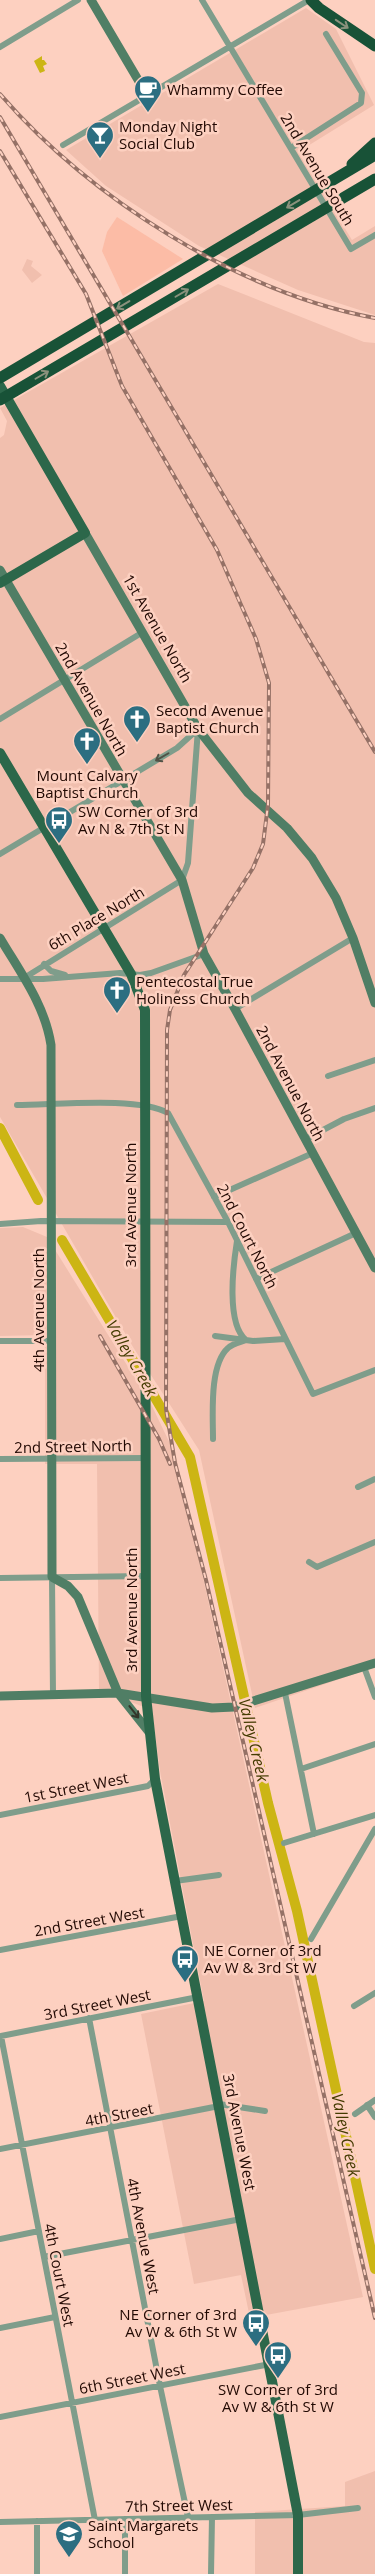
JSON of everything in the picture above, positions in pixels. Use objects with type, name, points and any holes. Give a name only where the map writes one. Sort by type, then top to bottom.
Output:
[{"type":"highway","points":[[310,0],[318,8],[375,46]]},
{"type":"highway","points":[[335,179],[375,143]]},
{"type":"highway","points":[[0,379],[375,156]]},
{"type":"highway","points":[[0,401],[375,179]]},
{"type":"highway","points":[[354,192],[375,186]]},
{"type":"main road","name":"1st Avenue North","points":[[0,379],[85,533]]},
{"type":"main road","points":[[3,581],[85,533]]},
{"type":"main road","name":"3rd Avenue North","points":[[0,753],[131,974],[145,1010],[146,1696]]},
{"type":"main road","name":"3rd Avenue West","points":[[146,1696],[155,1780],[298,2515],[298,2574]]},
{"type":"street","points":[[0,46],[78,0]]},
{"type":"street","points":[[91,0],[147,95]]},
{"type":"street","name":"2nd Avenue South","points":[[202,0],[351,249],[375,235]]},
{"type":"street","points":[[63,145],[310,0]]},
{"type":"street","points":[[291,148],[362,103],[362,93],[326,34]]},
{"type":"street","name":"1st Avenue North","points":[[85,533],[198,729],[248,792],[286,828],[312,858],[336,898],[353,938],[375,1003]]},
{"type":"street","name":"2nd Avenue North","points":[[0,570],[3,581],[124,780],[182,880],[204,954],[236,1009],[356,1233],[371,1253],[375,1268]]},
{"type":"street","points":[[0,719],[143,632]]},
{"type":"street","points":[[0,854],[177,748],[198,729]]},
{"type":"street","points":[[182,880],[188,863],[198,729]]},
{"type":"street","name":"6th Place North","points":[[24,978],[182,880]]},
{"type":"street","name":"4th Avenue North","points":[[0,938],[42,1007],[48,1027],[52,1105],[51,1458],[53,1696]]},
{"type":"street","points":[[236,1009],[353,938]]},
{"type":"street","points":[[0,979],[151,973],[204,954]]},
{"type":"street","points":[[44,964],[58,974],[74,976]]},
{"type":"street","points":[[328,1076],[375,1060]]},
{"type":"street","points":[[17,1105],[145,1104]]},
{"type":"street","name":"2nd Court North","points":[[145,1104],[157,1107],[168,1113],[228,1222],[313,1394],[375,1370]]},
{"type":"street","points":[[306,1139],[350,1117],[375,1108]]},
{"type":"street","points":[[214,1197],[313,1152]]},
{"type":"street","points":[[0,1224],[52,1221],[228,1222]]},
{"type":"street","points":[[256,1279],[356,1233]]},
{"type":"street","points":[[237,1240],[233,1318],[239,1335],[246,1340]]},
{"type":"street","points":[[215,1336],[246,1340],[285,1339]]},
{"type":"street","points":[[213,1439],[214,1387],[219,1360],[229,1346],[246,1340]]},
{"type":"street","points":[[0,1341],[51,1341]]},
{"type":"street","name":"2nd Street North","points":[[0,1459],[146,1458]]},
{"type":"street","points":[[358,1487],[375,1479]]},
{"type":"street","points":[[309,1562],[317,1567],[375,1542]]},
{"type":"street","points":[[0,1578],[146,1576]]},
{"type":"street","points":[[52,1577],[68,1586],[83,1606],[118,1693],[149,1732]]},
{"type":"street","points":[[0,1696],[118,1693],[212,1708],[238,1707],[375,1663]]},
{"type":"street","points":[[364,1667],[375,1697]]},
{"type":"street","points":[[285,1693],[314,1834]]},
{"type":"street","points":[[301,1769],[375,1744]]},
{"type":"street","name":"1st Street West","points":[[0,1815],[148,1786],[155,1780]]},
{"type":"street","points":[[284,1843],[375,1815]]},
{"type":"street","points":[[311,1939],[375,1829]]},
{"type":"street","points":[[175,1881],[219,1875]]},
{"type":"street","name":"2nd Street West","points":[[0,1950],[182,1916]]},
{"type":"street","points":[[354,2006],[375,1994]]},
{"type":"street","name":"3rd Street West","points":[[1,2036],[198,1997]]},
{"type":"street","name":"4th Avenue West","points":[[89,2018],[160,2386],[188,2517]]},
{"type":"street","name":"4th Court West","points":[[1,2036],[2,2060],[22,2145],[95,2520]]},
{"type":"street","points":[[354,2114],[375,2100]]},
{"type":"street","points":[[219,2104],[265,2111]]},
{"type":"street","name":"4th Street","points":[[0,2149],[214,2107],[219,2104]]},
{"type":"street","points":[[367,2106],[375,2117]]},
{"type":"street","points":[[44,2257],[241,2218]]},
{"type":"street","points":[[0,2239],[39,2231]]},
{"type":"street","points":[[0,2328],[55,2317]]},
{"type":"street","name":"6th Street West","points":[[0,2417],[270,2364]]},
{"type":"street","name":"7th Street West","points":[[0,2522],[298,2515],[358,2508]]},
{"type":"street","points":[[211,2574],[212,2517]]},
{"type":"street","points":[[125,2519],[125,2574]]},
{"type":"street","points":[[37,2521],[37,2574]]},
{"type":"shaded area","points":[[306,8],[336,29],[374,105],[298,152],[352,240],[375,226],[375,315],[298,290],[199,246],[106,186],[66,150]]},
{"type":"shaded area","points":[[42,56],[42,60],[47,64],[43,66],[45,71],[40,73],[34,61]]},
{"type":"shaded area","points":[[117,217],[183,259],[123,296],[102,251],[107,232]]},
{"type":"shaded area","points":[[27,259],[33,261],[31,266],[42,275],[32,283],[22,270]]},
{"type":"shaded area","points":[[218,284],[364,342],[375,343],[375,1667],[255,1708],[199,1450],[133,1347],[0,1117],[0,438],[4,435],[7,421],[0,408]]},
{"type":"shaded area","points":[[23,1227],[47,1237],[150,1402],[176,1456],[363,2297],[250,2318],[241,2275],[194,2284],[141,2014],[204,2001],[160,1771],[152,1710],[99,1690],[97,1464],[45,1464],[45,1335],[0,1336],[0,1228]]},
{"type":"shaded area","points":[[375,2471],[375,2574],[255,2574],[255,2512],[345,2506],[345,2482]]},
{"type":"waterway","name":"Valley Creek","points":[[0,1128],[38,1200]]},
{"type":"waterway","name":"Valley Creek","points":[[62,1240],[190,1457],[268,1803],[297,1911],[375,2269]]},
{"type":"railway","points":[[0,94],[36,132],[77,169],[122,204],[170,236],[220,264],[272,287],[324,305],[375,318]]},
{"type":"railway","points":[[0,117],[375,752]]},
{"type":"railway","points":[[0,151],[86,294],[122,386],[217,550],[256,639],[269,683],[268,805],[263,844],[253,868],[184,975],[170,1010],[167,1030],[166,1409],[175,1463],[206,1580],[375,2318]]},
{"type":"railway","points":[[100,1336],[159,1439],[170,1464]]},
{"type":"place","name":"Whammy Coffee","points":[[148,113]]},
{"type":"place","name":"Monday Night Social Club","points":[[100,159]]},
{"type":"place","name":"Second Avenue Baptist Church","points":[[137,743]]},
{"type":"place","name":"Mount Calvary Baptist Church","points":[[87,765]]},
{"type":"place","name":"SW Corner of 3rd Av N & 7th St N","points":[[59,844]]},
{"type":"place","name":"Pentecostal True Holiness Church","points":[[117,1014]]},
{"type":"place","name":"NE Corner of 3rd Av W & 3rd St W","points":[[185,1983]]},
{"type":"place","name":"NE Corner of 3rd Av W & 6th St W","points":[[256,2347]]},
{"type":"place","name":"SW Corner of 3rd Av W & 6th St W","points":[[278,2379]]},
{"type":"place","name":"Saint Margarets School","points":[[69,2558]]}]
